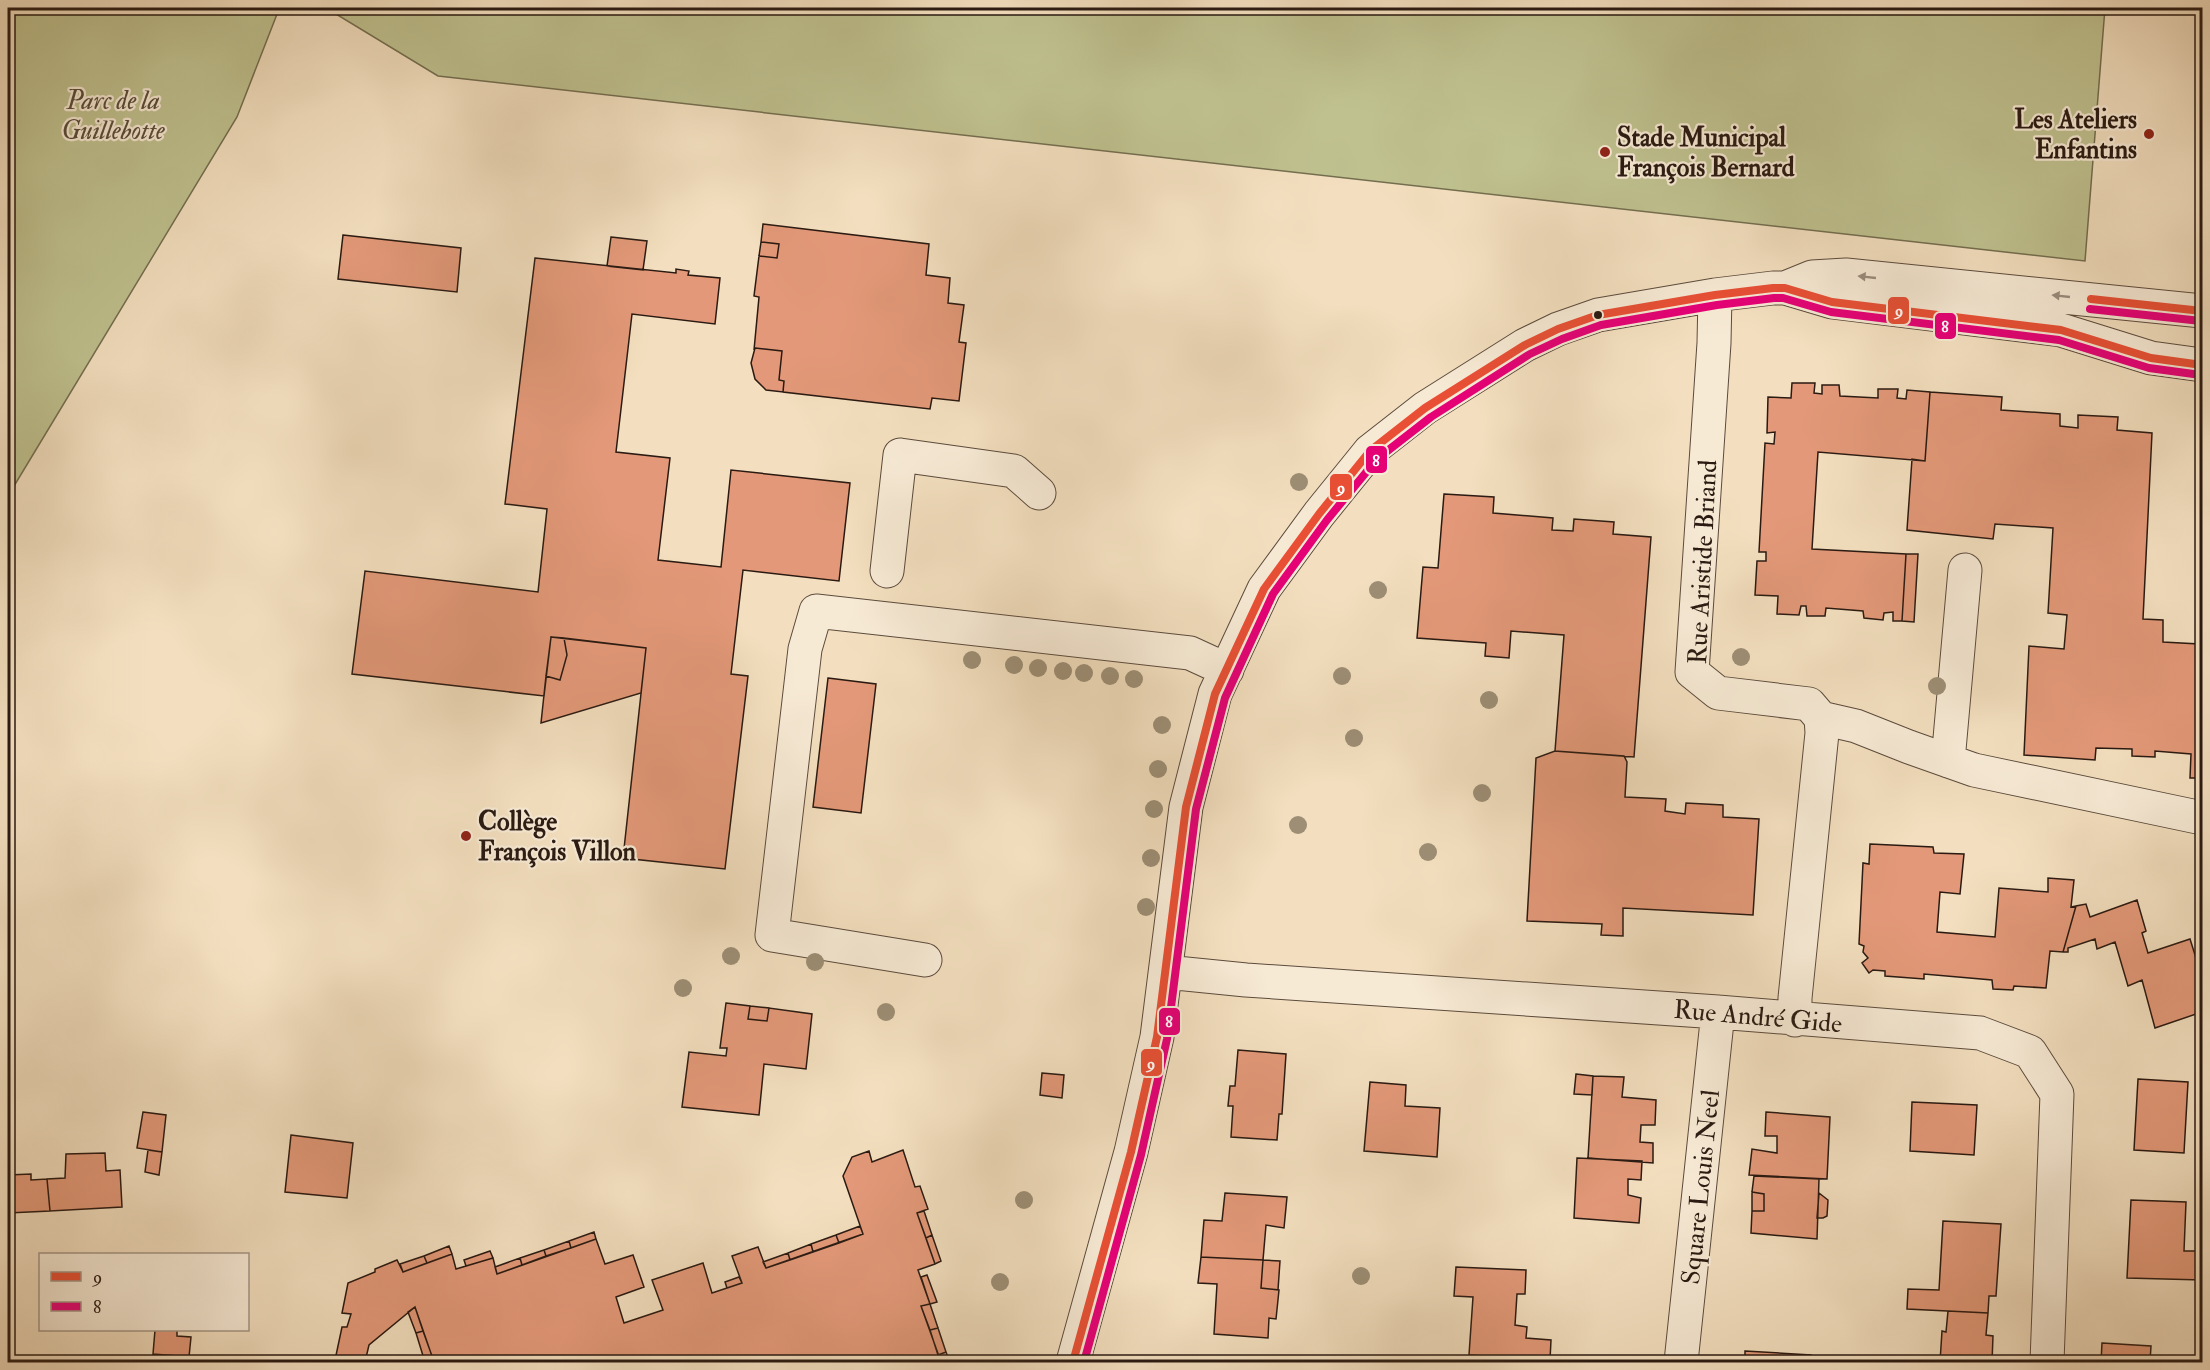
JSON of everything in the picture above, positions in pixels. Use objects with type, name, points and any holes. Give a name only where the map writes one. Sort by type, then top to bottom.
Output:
[{"type":"street","points":[[1073,1362],[1131,1152],[1157,1037],[1186,807],[1215,694],[1264,589],[1319,514],[1370,451],[1408,420],[1525,345],[1558,329],[1598,315],[1714,295],[1785,288],[1812,277],[1846,275],[2202,310]]},
{"type":"street","points":[[1785,288],[1832,302],[2061,330],[2151,358],[2202,365]]},
{"type":"street","name":"Rue Aristide Briand","points":[[1714,295],[1714,343],[1692,672],[1718,693],[1809,704],[1821,718]]},
{"type":"street","points":[[887,571],[900,455],[1014,471],[1039,492]]},
{"type":"street","points":[[1948,761],[1965,570]]},
{"type":"street","points":[[925,960],[772,935],[806,649],[816,611],[1190,653],[1227,670]]},
{"type":"street","points":[[1795,1020],[1822,733],[1821,718],[1856,726],[1974,770],[2202,818]]},
{"type":"street","name":"Rue André Gide","points":[[1166,972],[1246,980],[1718,1012],[1795,1020],[1980,1033],[2030,1052],[2057,1094],[2047,1362]]},
{"type":"street","name":"Square Louis Neel","points":[[1681,1362],[1718,1012]]},
{"type":"green space","name":"Parc de la Guillebotte","points":[[8,8],[279,9],[237,117],[8,496]]},
{"type":"green space","name":"Stade Municipal François Bernard","points":[[326,8],[2105,8],[2085,261],[438,76]]},
{"type":"building","points":[[763,224],[929,244],[926,275],[950,278],[948,303],[964,305],[959,342],[966,343],[959,401],[932,398],[930,409],[783,392],[784,381],[779,380],[782,351],[755,348],[754,350],[759,297],[754,296],[759,256],[777,258],[779,244],[761,242]]},
{"type":"building","points":[[343,235],[461,248],[457,292],[338,279]]},
{"type":"building","points":[[611,237],[647,241],[643,270],[607,266]]},
{"type":"building","points":[[761,242],[779,244],[777,258],[759,256]]},
{"type":"building","points":[[535,258],[676,273],[676,269],[689,271],[688,275],[720,278],[715,324],[632,314],[616,452],[670,458],[658,560],[721,567],[731,470],[850,483],[839,581],[743,570],[731,674],[748,676],[725,869],[623,858],[646,648],[551,637],[544,696],[352,674],[365,571],[538,592],[547,509],[505,504]]},
{"type":"building","points":[[755,348],[782,351],[779,380],[784,381],[783,392],[766,390],[755,379],[751,363]]},
{"type":"building","points":[[1792,383],[1815,383],[1814,393],[1822,394],[1822,385],[1839,385],[1840,396],[1878,398],[1878,389],[1898,389],[1897,398],[1906,399],[1907,390],[1930,392],[1925,461],[1818,452],[1812,549],[1906,554],[1902,621],[1893,621],[1893,612],[1884,613],[1883,620],[1864,618],[1863,611],[1826,608],[1825,616],[1807,616],[1806,606],[1801,606],[1799,615],[1777,614],[1778,596],[1755,595],[1757,561],[1766,561],[1766,552],[1759,552],[1765,443],[1774,444],[1775,432],[1767,433],[1768,397],[1791,398]]},
{"type":"building","points":[[1930,392],[2002,397],[2001,410],[2060,414],[2060,426],[2078,428],[2078,415],[2118,417],[2117,430],[2152,433],[2143,619],[2163,620],[2163,642],[2199,644],[2199,651],[2202,651],[2202,778],[2190,778],[2191,754],[2155,751],[2155,757],[2132,756],[2132,749],[2096,748],[2095,760],[2024,755],[2029,646],[2064,649],[2067,615],[2048,613],[2053,528],[1995,524],[1993,539],[1907,530],[1912,459],[1925,461]]},
{"type":"building","points":[[1444,494],[1494,497],[1493,513],[1553,518],[1552,530],[1573,531],[1574,519],[1614,522],[1613,534],[1651,537],[1634,757],[1555,751],[1564,635],[1511,631],[1509,658],[1485,656],[1486,643],[1417,638],[1423,567],[1438,568]]},
{"type":"building","points":[[1906,554],[1918,554],[1914,622],[1902,621]]},
{"type":"building","points":[[551,637],[564,638],[567,655],[560,680],[546,676]]},
{"type":"building","points":[[564,638],[646,648],[641,693],[541,723],[546,676],[560,680],[567,655]]},
{"type":"building","points":[[828,678],[876,684],[861,813],[813,807]]},
{"type":"building","points":[[1555,751],[1624,756],[1627,762],[1625,797],[1666,799],[1665,811],[1685,814],[1686,803],[1723,805],[1723,817],[1759,819],[1753,915],[1623,908],[1623,936],[1601,935],[1602,924],[1527,921],[1536,758]]},
{"type":"building","points":[[1870,844],[1933,847],[1934,853],[1964,854],[1960,894],[1940,892],[1937,932],[1995,937],[1999,888],[2048,892],[2048,878],[2074,880],[2071,907],[2076,906],[2063,952],[2050,951],[2046,988],[2014,986],[2013,990],[1993,989],[1992,980],[1924,974],[1924,979],[1885,976],[1885,971],[1873,970],[1869,973],[1862,963],[1868,958],[1863,952],[1864,946],[1859,944],[1863,863],[1869,864]]},
{"type":"building","points":[[2137,900],[2146,931],[2142,933],[2148,953],[2190,939],[2202,977],[2202,1012],[2155,1028],[2142,980],[2128,986],[2115,942],[2097,949],[2095,939],[2068,948],[2068,952],[2063,952],[2076,906],[2086,904],[2090,917]]},
{"type":"building","points":[[726,1003],[750,1006],[748,1019],[767,1021],[769,1008],[812,1014],[806,1069],[764,1064],[759,1115],[682,1107],[689,1052],[726,1056],[727,1048],[720,1048]]},
{"type":"building","points":[[750,1006],[769,1008],[767,1021],[748,1019]]},
{"type":"building","points":[[1238,1050],[1286,1054],[1282,1114],[1279,1114],[1277,1140],[1231,1137],[1233,1106],[1228,1106],[1230,1086],[1235,1086]]},
{"type":"building","points":[[1042,1073],[1064,1075],[1062,1098],[1040,1095]]},
{"type":"building","points":[[1576,1074],[1593,1076],[1592,1095],[1574,1094]]},
{"type":"building","points":[[1593,1076],[1624,1077],[1622,1097],[1656,1100],[1655,1125],[1641,1125],[1640,1142],[1653,1143],[1653,1163],[1588,1158]]},
{"type":"building","points":[[2138,1079],[2188,1082],[2184,1153],[2134,1150]]},
{"type":"building","points":[[1370,1082],[1406,1085],[1405,1106],[1440,1108],[1437,1157],[1364,1151]]},
{"type":"building","points":[[1912,1102],[1977,1105],[1974,1155],[1910,1151]]},
{"type":"building","points":[[143,1112],[166,1115],[162,1152],[137,1148]]},
{"type":"building","points":[[1766,1112],[1830,1117],[1827,1179],[1749,1175],[1752,1149],[1777,1153],[1777,1136],[1765,1136]]},
{"type":"building","points":[[291,1135],[353,1143],[347,1198],[285,1192]]},
{"type":"building","points":[[148,1150],[162,1152],[159,1175],[145,1172]]},
{"type":"building","points":[[903,1150],[915,1187],[920,1186],[928,1209],[917,1213],[935,1264],[918,1270],[930,1304],[921,1306],[941,1362],[434,1362],[415,1307],[369,1345],[365,1362],[335,1360],[342,1327],[347,1327],[351,1314],[342,1313],[348,1283],[397,1260],[403,1272],[452,1254],[456,1269],[493,1258],[497,1274],[596,1239],[605,1264],[633,1255],[644,1287],[616,1297],[624,1323],[663,1310],[652,1280],[703,1263],[712,1293],[742,1283],[732,1256],[758,1247],[766,1268],[863,1234],[843,1176],[852,1157],[869,1151],[872,1162]]},
{"type":"building","points":[[105,1153],[106,1171],[120,1170],[122,1207],[50,1211],[47,1179],[65,1178],[66,1154]]},
{"type":"building","points":[[1577,1158],[1642,1161],[1641,1180],[1628,1179],[1628,1195],[1641,1198],[1639,1223],[1574,1218]]},
{"type":"building","points":[[31,1174],[31,1180],[47,1179],[50,1211],[8,1213],[8,1175]]},
{"type":"building","points":[[1754,1176],[1819,1179],[1817,1239],[1751,1233],[1752,1211],[1764,1211],[1764,1194],[1752,1192]]},
{"type":"building","points":[[1752,1192],[1764,1194],[1764,1211],[1752,1211]]},
{"type":"building","points":[[1225,1193],[1287,1197],[1284,1228],[1266,1225],[1263,1260],[1201,1257],[1204,1220],[1222,1221]]},
{"type":"building","points":[[1819,1193],[1828,1200],[1827,1216],[1823,1218],[1817,1218]]},
{"type":"building","points":[[2131,1200],[2186,1202],[2184,1251],[2202,1251],[2202,1280],[2127,1278]]},
{"type":"building","points":[[924,1211],[932,1235],[926,1238],[917,1213]]},
{"type":"building","points":[[1943,1221],[2001,1224],[1996,1296],[1989,1296],[1988,1313],[1907,1309],[1908,1289],[1939,1290]]},
{"type":"building","points":[[860,1226],[863,1234],[839,1243],[836,1235]]},
{"type":"building","points":[[594,1232],[596,1239],[571,1248],[569,1241]]},
{"type":"building","points":[[836,1235],[839,1243],[813,1252],[811,1244]]},
{"type":"building","points":[[932,1235],[941,1261],[935,1264],[926,1238]]},
{"type":"building","points":[[569,1241],[571,1248],[546,1256],[544,1250]]},
{"type":"building","points":[[811,1244],[813,1252],[790,1260],[788,1253]]},
{"type":"building","points":[[449,1246],[452,1254],[427,1263],[424,1256]]},
{"type":"building","points":[[544,1250],[546,1256],[522,1265],[520,1258]]},
{"type":"building","points":[[490,1251],[493,1258],[466,1266],[464,1260]]},
{"type":"building","points":[[788,1253],[790,1260],[766,1268],[763,1262]]},
{"type":"building","points":[[424,1256],[427,1263],[403,1272],[400,1264]]},
{"type":"building","points":[[1201,1257],[1263,1260],[1261,1288],[1279,1290],[1276,1319],[1269,1318],[1268,1338],[1214,1334],[1217,1284],[1198,1283]]},
{"type":"building","points":[[520,1258],[522,1265],[497,1274],[495,1267]]},
{"type":"building","points":[[1263,1260],[1280,1261],[1278,1290],[1261,1288]]},
{"type":"building","points":[[1456,1267],[1526,1270],[1525,1294],[1517,1294],[1515,1325],[1527,1327],[1526,1338],[1551,1340],[1550,1360],[1469,1355],[1473,1297],[1454,1296]]},
{"type":"building","points":[[927,1275],[937,1302],[930,1304],[921,1277]]},
{"type":"building","points":[[739,1277],[742,1283],[727,1288],[725,1282]]},
{"type":"building","points":[[930,1304],[938,1328],[930,1330],[921,1306]]},
{"type":"building","points":[[415,1307],[423,1331],[416,1333],[408,1312]]},
{"type":"building","points":[[1948,1311],[1988,1313],[1986,1335],[1993,1336],[1992,1362],[1940,1362],[1942,1331],[1946,1332]]},
{"type":"building","points":[[938,1328],[946,1352],[938,1355],[930,1330]]},
{"type":"building","points":[[155,1331],[177,1331],[177,1336],[191,1337],[189,1357],[153,1354]]},
{"type":"building","points":[[423,1331],[432,1356],[424,1359],[416,1333]]},
{"type":"building","points":[[2102,1343],[2151,1346],[2150,1362],[2101,1362]]},
{"type":"building","points":[[1745,1351],[1811,1355],[1811,1362],[1745,1362]]},
{"type":"building","points":[[946,1352],[950,1362],[941,1362],[938,1355]]},
{"type":"building","points":[[153,1354],[189,1357],[189,1362],[152,1362]]},
{"type":"building","points":[[1501,1357],[1550,1360],[1550,1362],[1501,1362]]},
{"type":"transit line","name":"9","points":[[1073,1362],[1131,1152],[1157,1037],[1186,807],[1215,694],[1264,589],[1319,514],[1370,451],[1425,408],[1525,345],[1558,329],[1598,315],[1715,295],[1773,288],[1785,288],[1832,302],[2061,330],[2151,358],[2202,365]]},
{"type":"transit line","name":"8","points":[[1084,1362],[1141,1155],[1167,1039],[1196,809],[1225,698],[1273,594],[1327,520],[1377,459],[1431,417],[1530,354],[1562,339],[1601,325],[1717,305],[1774,298],[1783,298],[1831,312],[2059,340],[2149,368],[2201,375]]},
{"type":"transit line","name":"9","points":[[2091,299],[2202,311]]},
{"type":"transit line","name":"8","points":[[2090,309],[2201,321]]},
{"type":"place","name":"Les Ateliers Enfantins","points":[[2149,134]]},
{"type":"place","name":"Stade Municipal François Bernard","points":[[1605,152]]},
{"type":"place","name":"Collège François Villon","points":[[466,836]]}]
